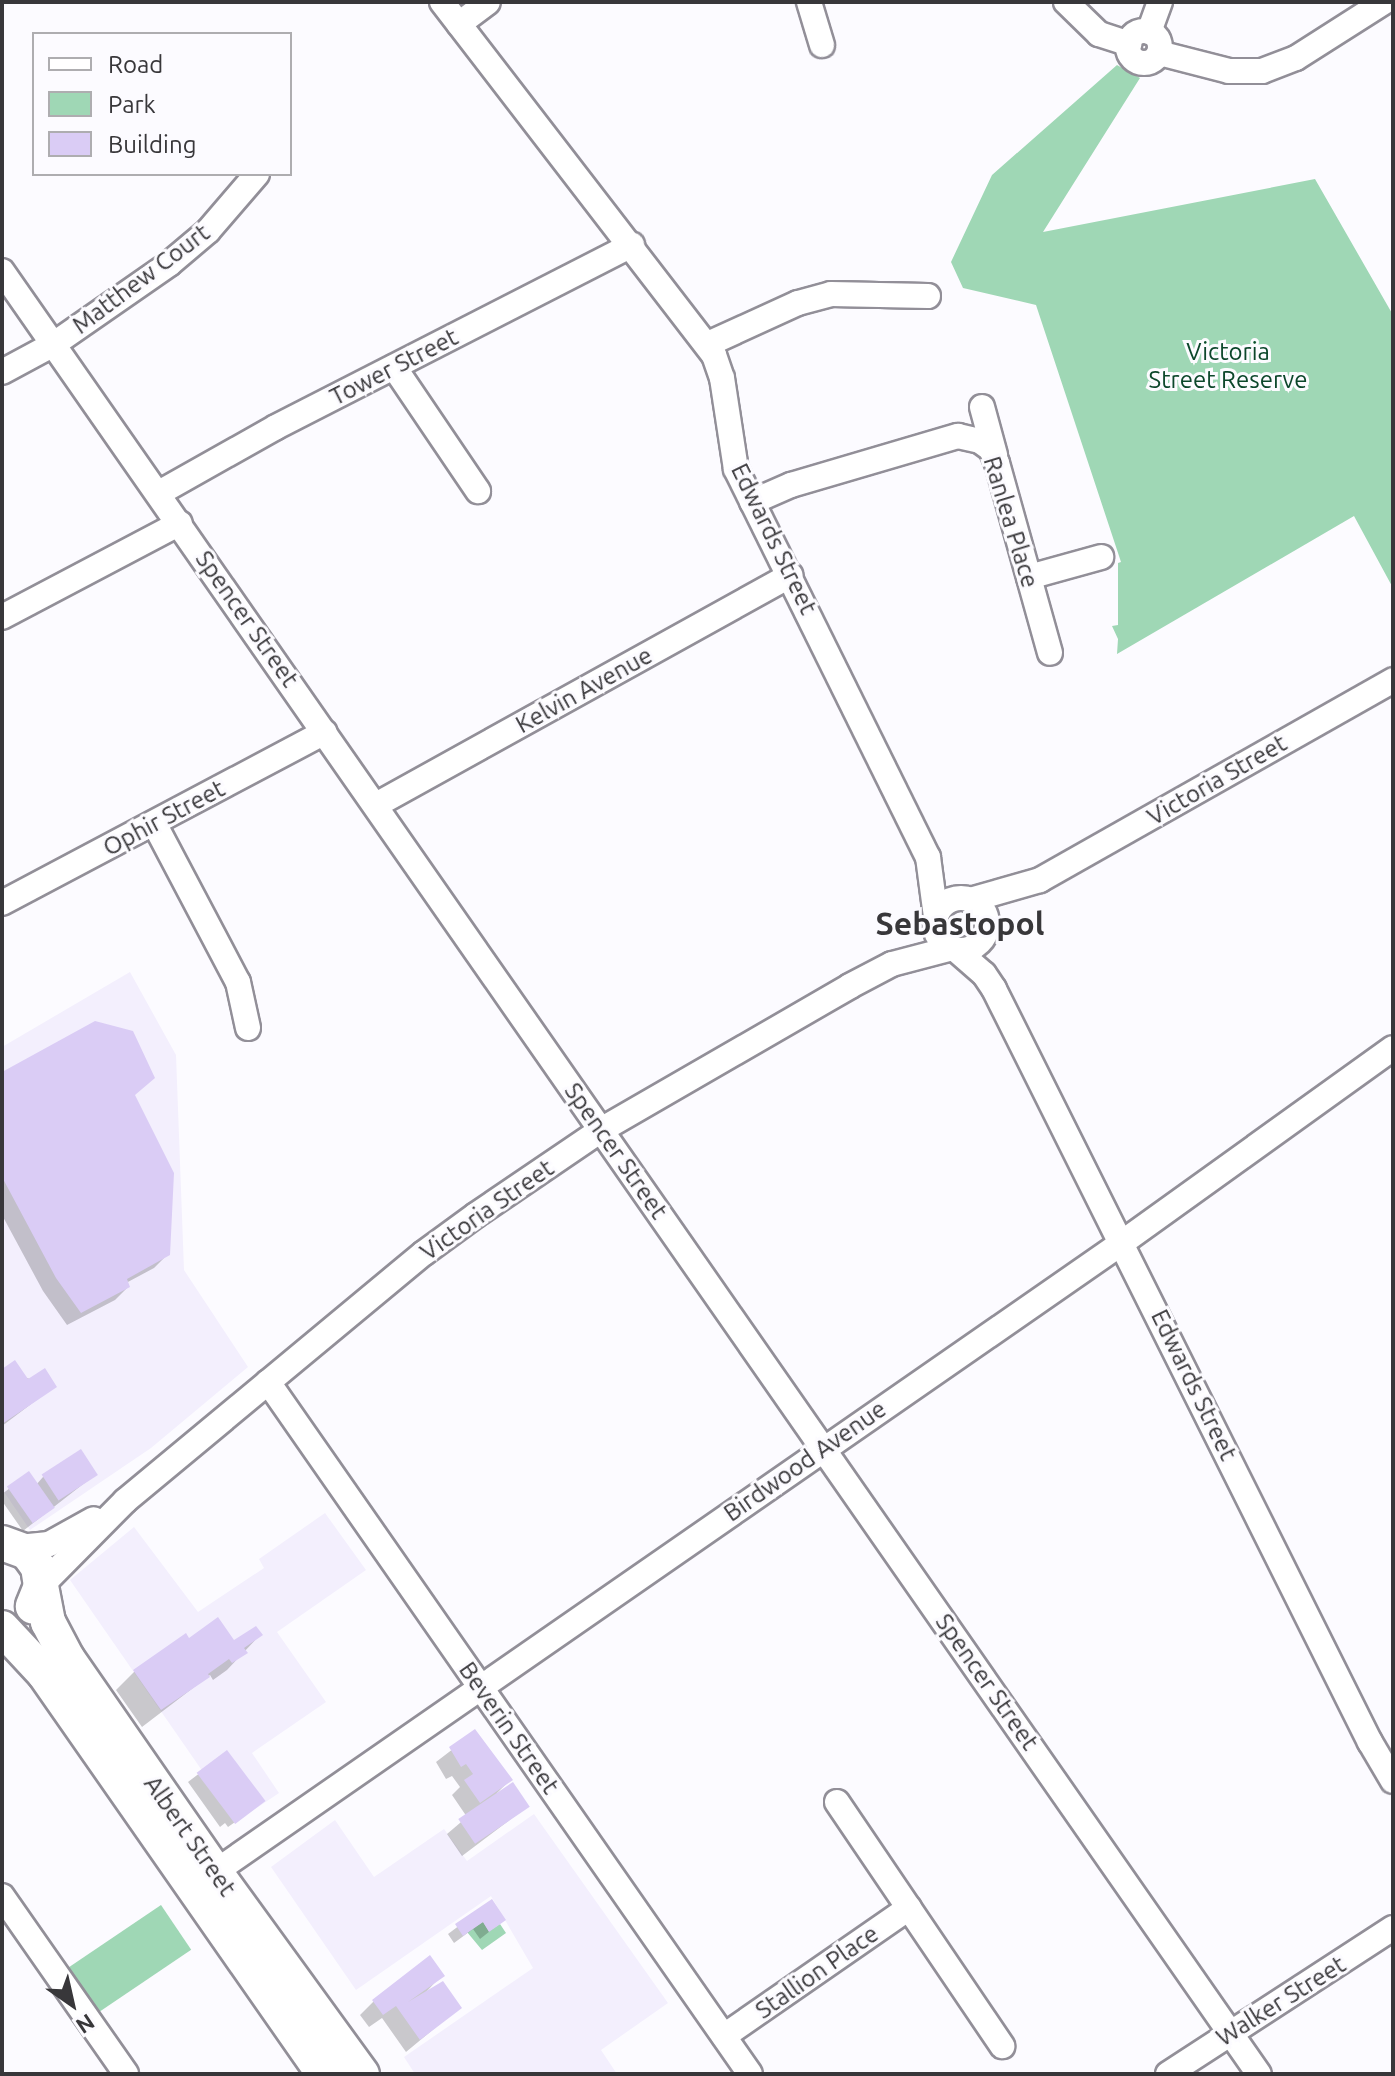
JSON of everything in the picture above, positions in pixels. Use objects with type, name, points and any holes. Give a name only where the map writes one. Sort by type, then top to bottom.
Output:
[{"type":"highway","name":"Albert Street","points":[[8,1542],[38,1567],[48,1622],[59,1647],[215,1872],[362,2074]]},
{"type":"highway","points":[[2,1625],[32,1608],[41,1586]]},
{"type":"highway","name":"Albert Street","points":[[2,1625],[44,1673],[324,2074]]},
{"type":"street","name":"Edwards Street","points":[[442,2],[708,344],[722,378],[736,469],[928,857],[968,899]]},
{"type":"street","points":[[459,24],[488,2]]},
{"type":"street","points":[[809,2],[822,45]]},
{"type":"street","points":[[1066,2],[1099,34],[1146,43],[1229,71],[1262,71],[1296,58],[1384,2]]},
{"type":"street","points":[[1146,43],[1160,2]]},
{"type":"street","name":"Matthew Court","points":[[2,372],[54,344],[183,252],[216,222],[255,176]]},
{"type":"street","name":"Tower Street","points":[[159,493],[252,440],[632,245]]},
{"type":"street","name":"Spencer Street","points":[[2,271],[1259,2074]]},
{"type":"street","points":[[708,344],[798,303],[831,294],[928,296]]},
{"type":"street","points":[[394,367],[478,491]]},
{"type":"street","points":[[982,407],[997,463]]},
{"type":"street","name":"Ranlea Place","points":[[752,502],[791,485],[962,435],[987,445],[997,463],[1050,653]]},
{"type":"street","points":[[2,617],[180,523]]},
{"type":"street","points":[[1029,577],[1101,557]]},
{"type":"street","name":"Kelvin Avenue","points":[[376,805],[791,575]]},
{"type":"street","name":"Victoria Street","points":[[984,934],[1015,900],[1040,880],[1393,680]]},
{"type":"street","name":"Ophir Street","points":[[2,903],[325,732]]},
{"type":"street","points":[[154,823],[238,982],[248,1028]]},
{"type":"street","name":"Edwards Street","points":[[928,857],[936,918]]},
{"type":"street","name":"Victoria Street","points":[[968,899],[1040,880]]},
{"type":"street","points":[[968,899],[985,913],[984,934],[973,946],[954,948],[938,935],[936,918],[948,902],[968,899]]},
{"type":"street","name":"Victoria Street","points":[[41,1586],[125,1501],[424,1253],[601,1130],[882,968],[936,918]]},
{"type":"street","name":"Edwards Street","points":[[984,934],[994,989]]},
{"type":"street","name":"Edwards Street","points":[[954,948],[984,974],[994,989],[1370,1742],[1393,1781]]},
{"type":"street","name":"Victoria Street","points":[[882,968],[954,948]]},
{"type":"street","name":"Birdwood Avenue","points":[[215,1872],[1123,1242],[1392,1050]]},
{"type":"street","name":"Beverin Street","points":[[268,1382],[750,2074]]},
{"type":"street","name":"Victoria Street","points":[[8,1542],[49,1544],[125,1501]]},
{"type":"street","points":[[837,1802],[1002,2046]]},
{"type":"street","points":[[2,1896],[126,2074]]},
{"type":"street","name":"Stallion Place","points":[[724,2036],[909,1908]]},
{"type":"street","name":"Walker Street","points":[[1168,2074],[1393,1928]]},
{"type":"shaded area","points":[[130,972],[176,1055],[184,1270],[248,1367],[151,1448],[30,1530],[2,1489],[2,1047]]},
{"type":"shaded area","points":[[325,1513],[366,1570],[277,1632],[326,1702],[252,1753],[279,1793],[237,1821],[70,1580],[134,1527],[198,1612],[264,1568],[259,1559]]},
{"type":"shaded area","points":[[534,1814],[668,2003],[601,2050],[617,2074],[415,2074],[404,2057],[533,1968],[491,1896],[356,1990],[271,1867],[335,1820],[374,1877],[444,1829],[467,1861]]},
{"type":"green space","name":"Victoria Street Reserve","points":[[1117,65],[1140,78],[1043,232],[1315,179],[1393,315],[1393,588],[1354,516],[1117,654],[1118,639],[1112,626],[1118,625],[1118,563],[1121,562],[1036,305],[963,288],[951,262],[992,175]]},
{"type":"green space","points":[[161,1905],[191,1950],[98,2012],[68,1968]]},
{"type":"green space","points":[[483,1922],[489,1931],[500,1924],[506,1933],[482,1950],[467,1932]]},
{"type":"building","points":[[95,1021],[133,1031],[155,1078],[135,1095],[174,1173],[170,1255],[127,1279],[130,1287],[81,1313],[56,1278],[2,1177],[2,1072]]},
{"type":"building","points":[[15,1360],[28,1379],[45,1368],[57,1387],[2,1424],[2,1369]]},
{"type":"building","points":[[81,1449],[98,1475],[58,1501],[42,1475]]},
{"type":"building","points":[[29,1471],[55,1508],[33,1523],[7,1486]]},
{"type":"building","points":[[218,1617],[234,1640],[256,1626],[263,1635],[244,1648],[248,1653],[232,1663],[229,1659],[208,1674],[210,1677],[161,1710],[133,1670],[186,1633],[189,1638]]},
{"type":"building","points":[[475,1729],[513,1780],[480,1803],[464,1780],[473,1774],[466,1764],[461,1767],[449,1747]]},
{"type":"building","points":[[227,1750],[266,1801],[235,1824],[197,1773]]},
{"type":"building","points":[[513,1782],[530,1807],[475,1844],[458,1819]]},
{"type":"building","points":[[492,1899],[506,1920],[489,1932],[483,1922],[463,1936],[455,1924]]},
{"type":"building","points":[[430,1955],[445,1976],[408,2002],[443,1981],[462,2008],[420,2040],[396,2006],[383,2015],[372,2000]]},
{"type":"district","name":"Sebastopol","points":[[960,923]]}]
